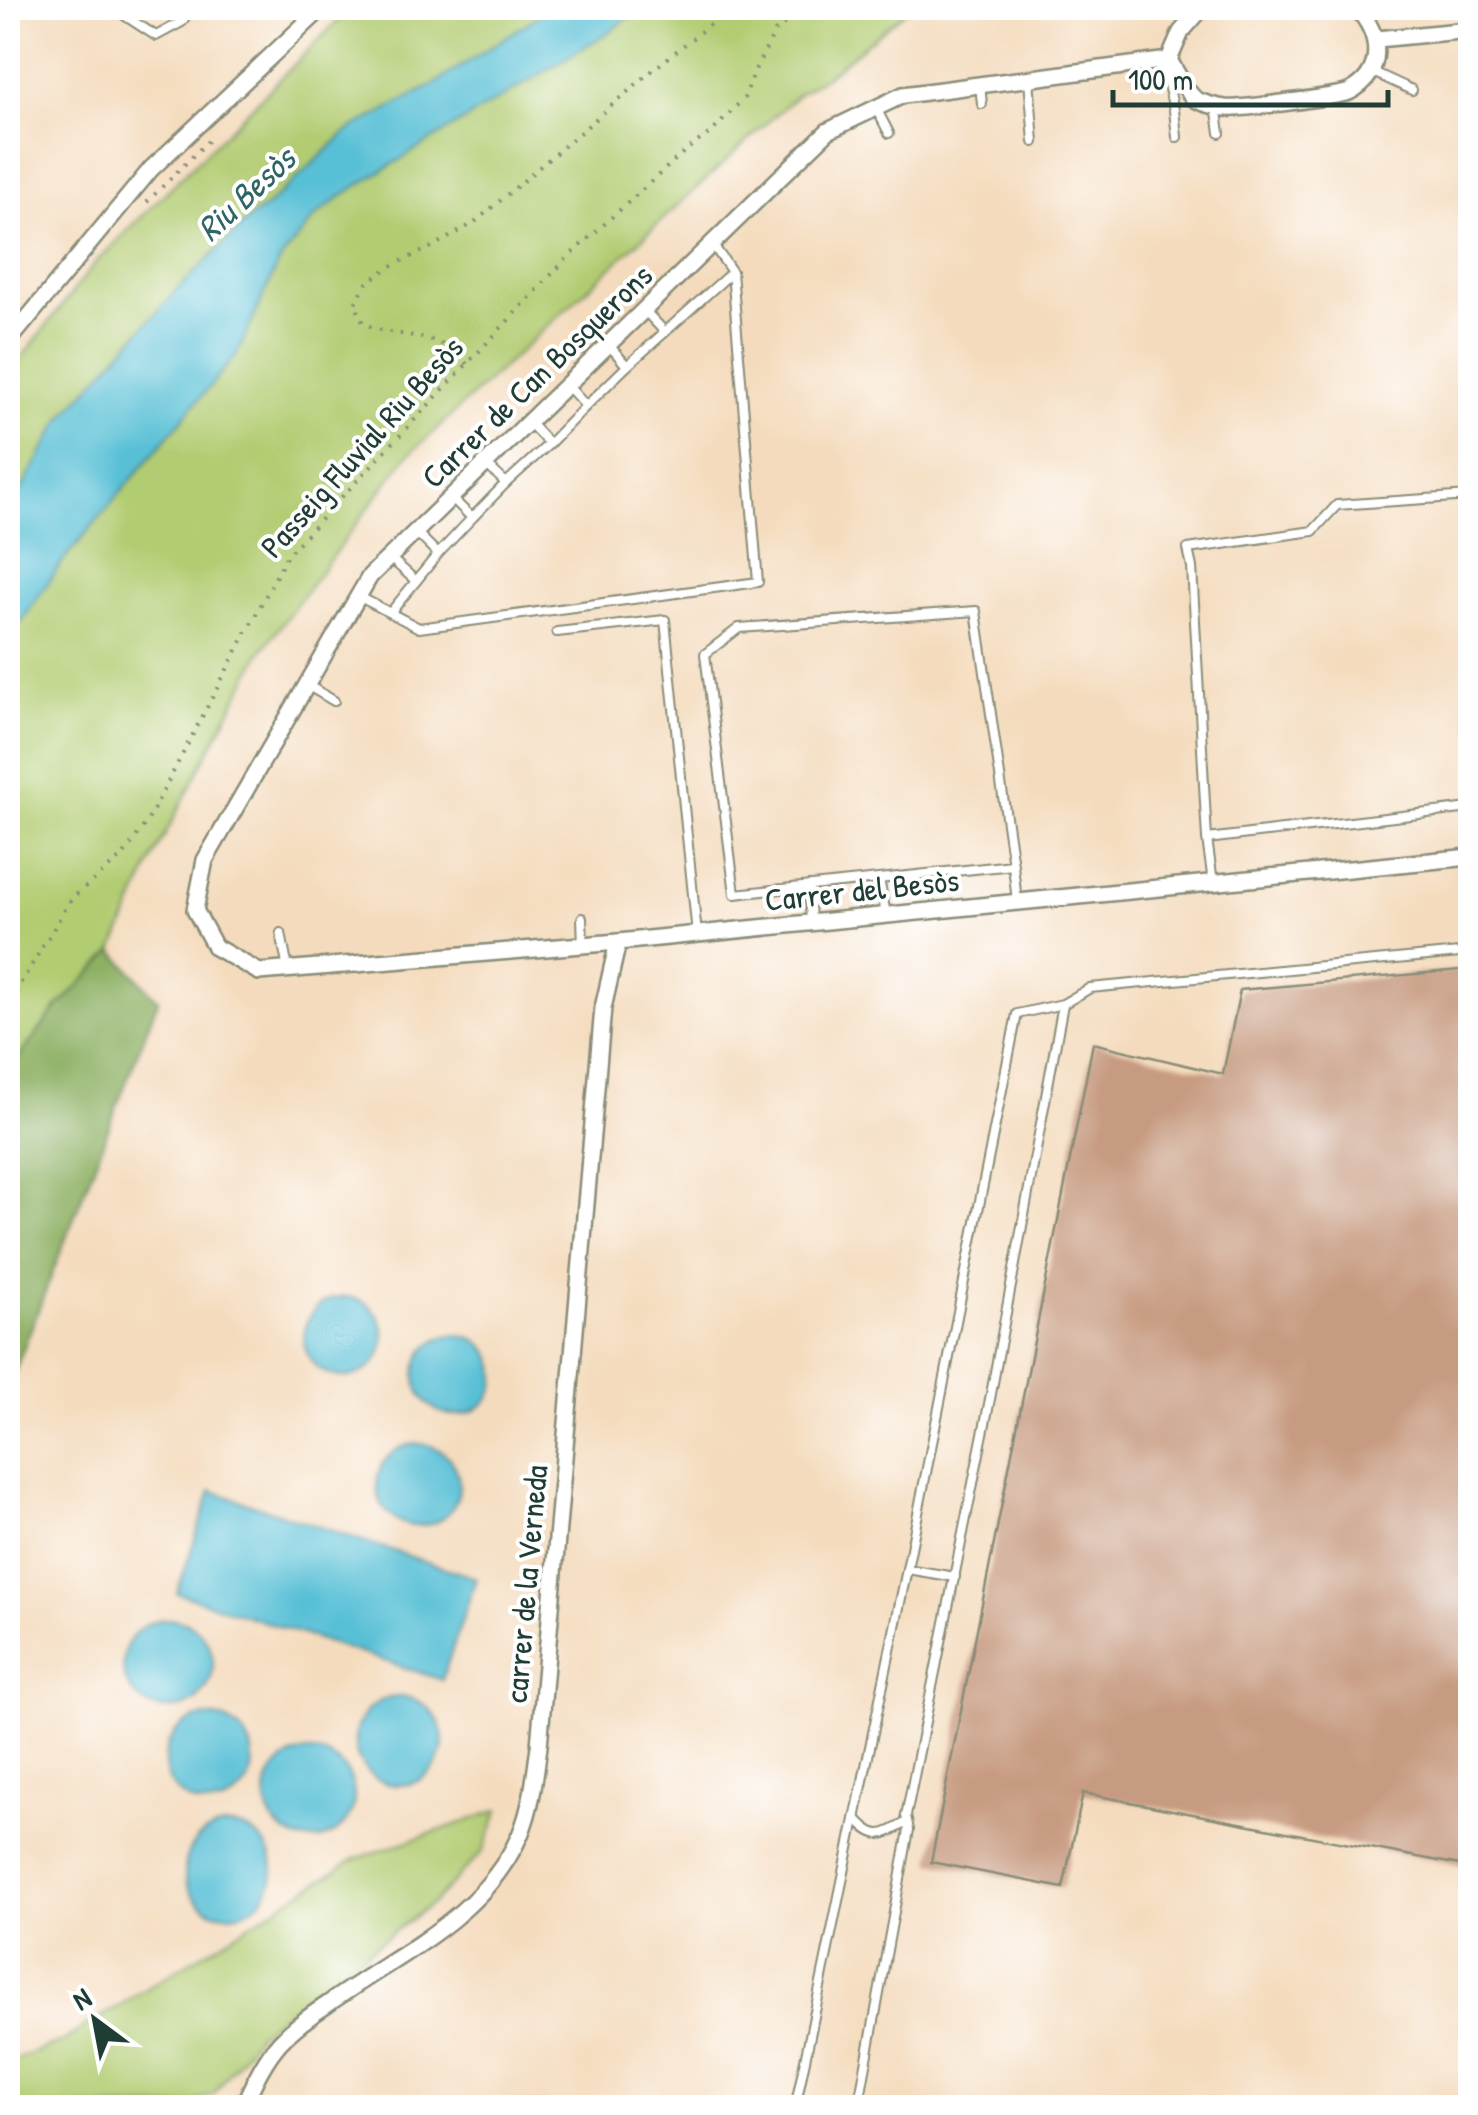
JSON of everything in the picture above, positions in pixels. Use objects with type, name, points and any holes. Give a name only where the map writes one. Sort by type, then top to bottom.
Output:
[{"type":"street","points":[[8,342],[151,168],[322,8]]},
{"type":"street","points":[[1202,8],[1181,32],[1166,61],[1194,98],[1227,109],[1346,94],[1363,82],[1376,59],[1376,40],[1356,8]]},
{"type":"street","points":[[1376,40],[1470,30]]},
{"type":"street","name":"Carrer de Can Bosquerons","points":[[259,972],[216,947],[196,910],[206,860],[370,576],[828,131],[903,95],[1166,61]]},
{"type":"street","name":"Carrer del Besòs","points":[[259,972],[618,942],[1470,857]]},
{"type":"street","name":"carrer de la Verneda","points":[[242,2108],[264,2063],[281,2040],[463,1912],[508,1858],[528,1814],[539,1746],[603,1008],[618,942]]},
{"type":"lane","points":[[112,8],[156,36],[182,22],[190,8]]},
{"type":"lane","points":[[1464,8],[1470,18]]},
{"type":"lane","points":[[1166,61],[1176,137]]},
{"type":"lane","points":[[1370,70],[1412,90]]},
{"type":"lane","points":[[1029,79],[1034,142]]},
{"type":"lane","points":[[980,86],[982,104]]},
{"type":"lane","points":[[1216,105],[1220,132]]},
{"type":"lane","points":[[876,108],[889,132]]},
{"type":"lane","points":[[358,596],[420,628],[758,582],[732,272],[712,244]]},
{"type":"lane","points":[[390,613],[438,554],[506,483],[732,272]]},
{"type":"lane","points":[[644,310],[664,332]]},
{"type":"lane","points":[[608,344],[627,366]]},
{"type":"lane","points":[[567,385],[586,406]]},
{"type":"lane","points":[[529,422],[549,444]]},
{"type":"lane","points":[[486,464],[506,483]]},
{"type":"lane","points":[[1213,882],[1188,548],[1313,531],[1337,505],[1470,496]]},
{"type":"lane","points":[[452,497],[472,518]]},
{"type":"lane","points":[[416,532],[438,554]]},
{"type":"lane","points":[[389,557],[416,581]]},
{"type":"lane","points":[[1013,865],[736,894],[705,654],[739,628],[976,610],[1013,865],[1017,902]]},
{"type":"lane","points":[[557,632],[666,620],[697,934]]},
{"type":"lane","points":[[307,685],[334,701]]},
{"type":"lane","points":[[1207,839],[1470,808]]},
{"type":"lane","points":[[879,879],[886,915]]},
{"type":"lane","points":[[809,886],[811,922]]},
{"type":"lane","points":[[582,921],[584,945]]},
{"type":"lane","points":[[281,932],[288,970]]},
{"type":"lane","points":[[795,2108],[1017,1014],[1063,1004],[1090,988],[1470,952]]},
{"type":"lane","points":[[858,2108],[909,1830],[906,1816],[991,1394],[1063,1004]]},
{"type":"lane","points":[[907,1568],[955,1577]]},
{"type":"lane","points":[[856,1817],[867,1831],[879,1834],[907,1822]]},
{"type":"path","points":[[467,364],[454,351],[426,336],[380,331],[363,323],[355,303],[367,283],[389,267],[474,223],[730,8]]},
{"type":"path","name":"Passeig Fluvial Riu Besòs","points":[[8,1034],[18,986],[72,898],[124,856],[148,820],[287,555],[569,256],[686,150],[713,131],[744,98],[776,30],[807,8]]},
{"type":"path","points":[[143,206],[213,136]]},
{"type":"green space","points":[[351,8],[550,8],[433,85],[348,131],[251,217],[175,292],[62,418],[8,513],[8,376],[95,263]]},
{"type":"green space","points":[[640,8],[910,8],[797,95],[406,457],[261,652],[154,856],[113,951],[55,1010],[8,1072],[11,635],[62,562],[237,354],[280,260],[317,215],[347,192],[612,30]]},
{"type":"green space","points":[[113,951],[158,1000],[8,1388],[8,1072],[55,1010]]},
{"type":"green space","points":[[499,1810],[483,1851],[434,1902],[259,2032],[213,2095],[181,2107],[8,2107],[8,2062],[61,2042],[353,1860]]},
{"type":"water","points":[[550,8],[640,8],[612,30],[347,192],[317,215],[280,260],[237,354],[62,562],[8,641],[8,513],[62,418],[175,292],[251,217],[348,131],[433,85]]},
{"type":"water","points":[[344,1297],[359,1300],[372,1309],[381,1322],[381,1352],[372,1365],[359,1374],[344,1377],[329,1374],[316,1365],[307,1352],[304,1337],[307,1322],[316,1309],[329,1300]]},
{"type":"water","points":[[456,1335],[471,1338],[484,1347],[493,1360],[493,1390],[484,1403],[471,1412],[456,1415],[441,1412],[428,1403],[419,1390],[416,1375],[419,1360],[428,1347],[441,1338]]},
{"type":"water","points":[[418,1444],[434,1447],[447,1456],[456,1469],[456,1501],[447,1514],[434,1523],[418,1526],[402,1523],[389,1514],[380,1501],[377,1485],[380,1469],[389,1456],[402,1447]]},
{"type":"water","points":[[211,1491],[476,1578],[442,1680],[177,1593]]},
{"type":"water","points":[[168,1619],[193,1627],[205,1639],[213,1664],[205,1689],[193,1701],[168,1709],[143,1701],[131,1689],[123,1664],[131,1639],[143,1627]]},
{"type":"water","points":[[399,1697],[424,1704],[436,1716],[443,1741],[436,1766],[424,1778],[399,1785],[374,1778],[362,1766],[355,1741],[362,1716],[374,1704]]},
{"type":"water","points":[[209,1717],[240,1730],[253,1761],[240,1792],[209,1805],[178,1792],[165,1761],[178,1730]]},
{"type":"water","points":[[310,1752],[335,1759],[347,1771],[354,1796],[347,1821],[335,1833],[310,1840],[285,1833],[273,1821],[266,1796],[273,1771],[285,1759]]},
{"type":"water","points":[[229,1826],[260,1839],[273,1870],[260,1901],[229,1914],[198,1901],[185,1870],[198,1839]]},
{"type":"building","points":[[1470,969],[1470,1867],[1083,1793],[1063,1888],[931,1862],[1093,1043],[1223,1074],[1240,990]]},
{"type":"water label","name":"Riu Besòs","points":[[246,194]]}]
